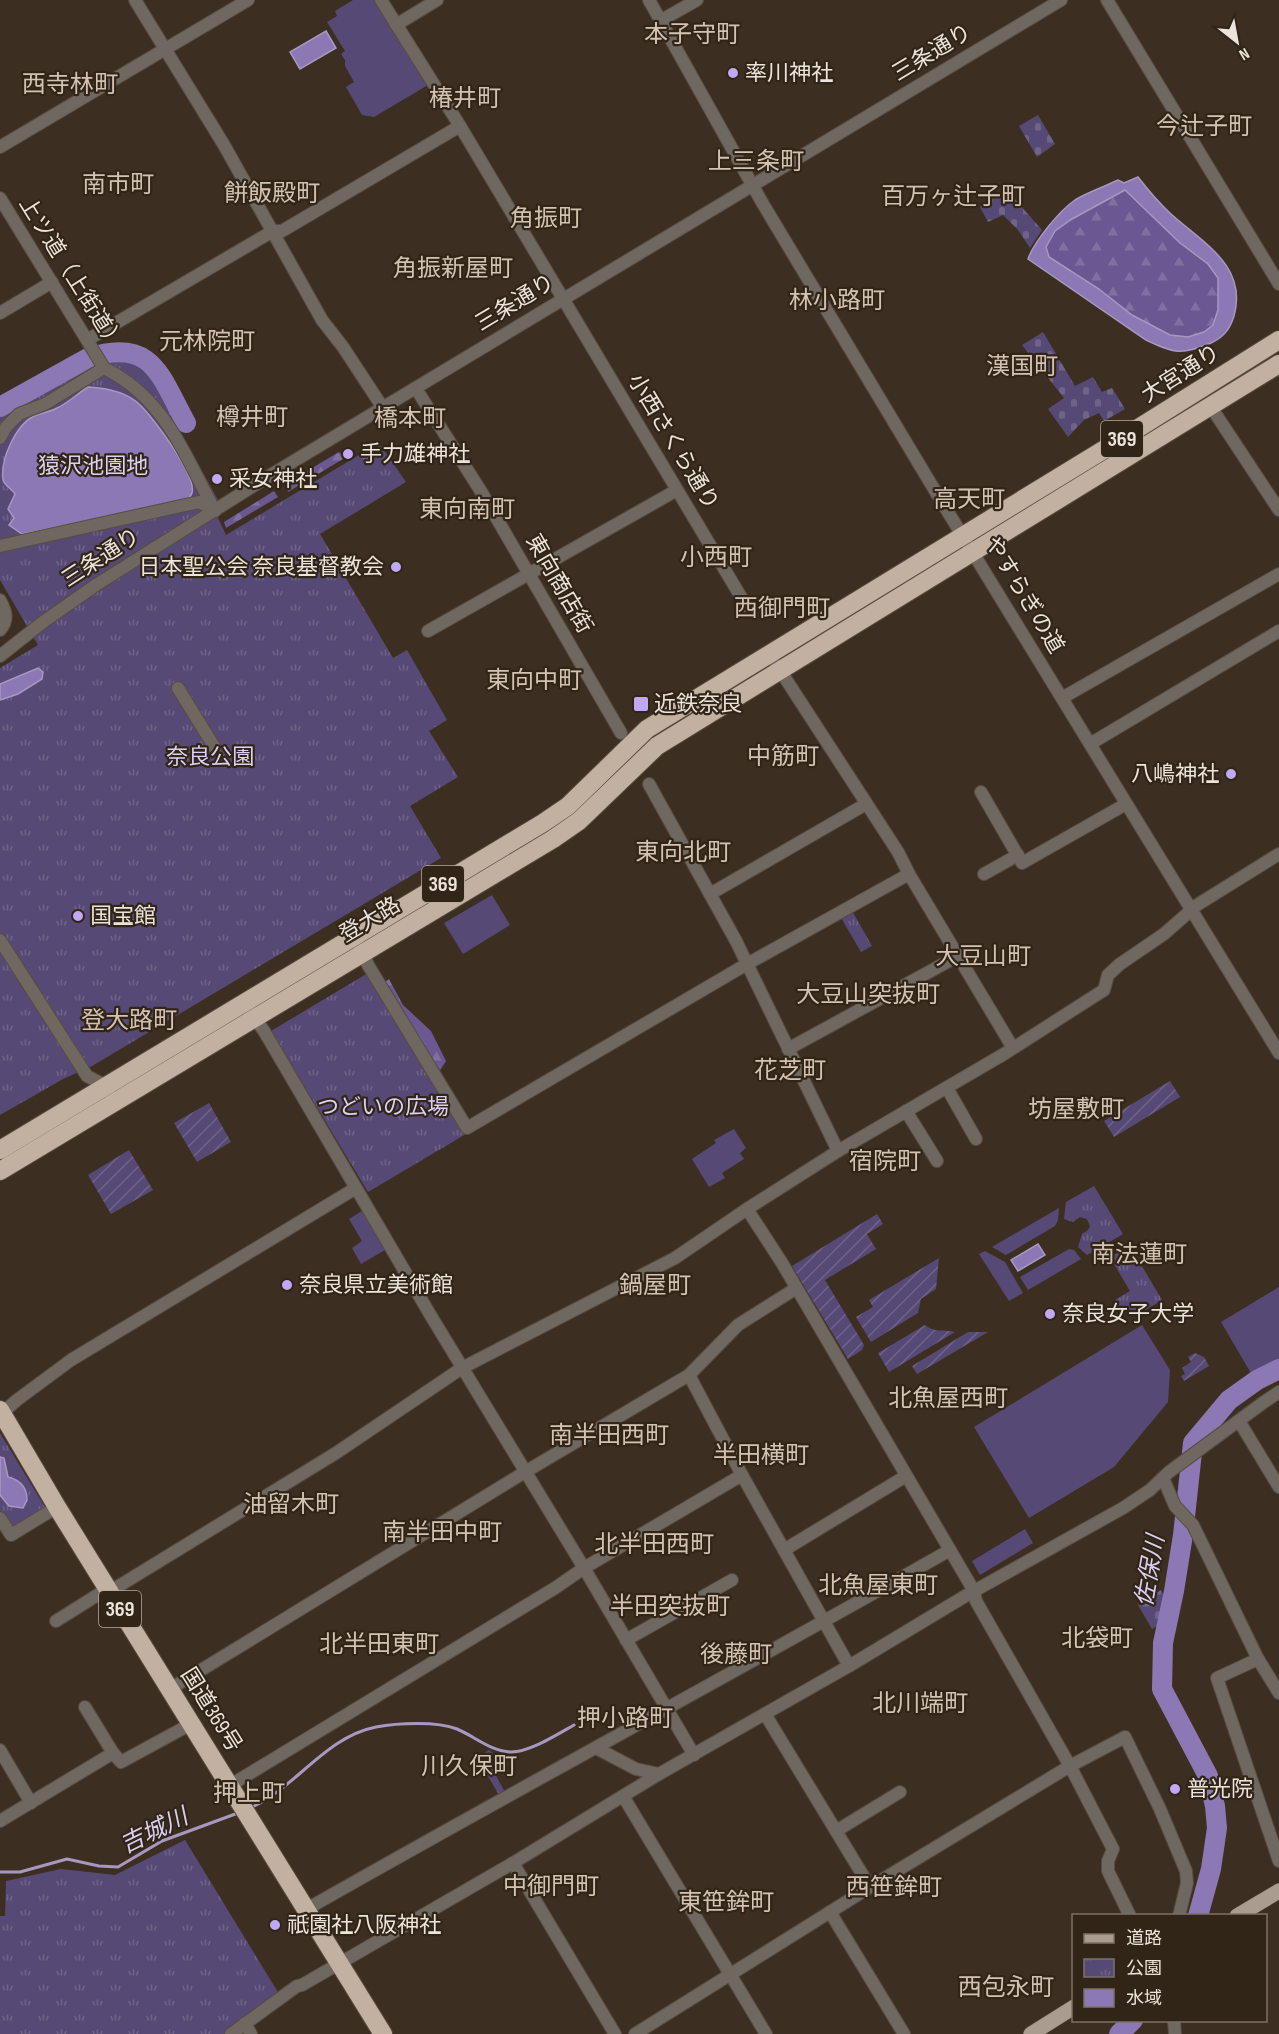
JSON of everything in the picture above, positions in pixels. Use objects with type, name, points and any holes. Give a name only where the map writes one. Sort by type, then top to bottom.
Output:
[{"type":"highway","name":"大宮通り","points":[[775,662],[963,535],[1279,340]]},
{"type":"highway","name":"大宮通り","points":[[775,662],[973,553],[1097,474],[1279,364]]},
{"type":"highway","name":"登大路","points":[[0,1172],[115,1102],[360,934],[568,806],[647,729],[775,662]]},
{"type":"highway","name":"登大路","points":[[0,1150],[105,1086],[361,953],[554,839],[579,821],[657,746],[775,662]]},
{"type":"highway","points":[[543,823],[554,839]]},
{"type":"highway","name":"国道369号","points":[[1,1413],[383,2034]]},
{"type":"main road","points":[[1240,1914],[1279,1891]]},
{"type":"main road","points":[[1031,2034],[1072,2008]]},
{"type":"street","points":[[135,0],[193,94],[322,320],[343,347],[383,408]]},
{"type":"street","points":[[0,147],[248,0]]},
{"type":"street","name":"小西さくら通り","points":[[381,0],[460,126],[747,607]]},
{"type":"street","points":[[396,26],[437,0]]},
{"type":"street","name":"やすらぎの道","points":[[649,0],[752,185],[973,553],[1279,1053]]},
{"type":"street","points":[[660,21],[697,0]]},
{"type":"street","points":[[1107,0],[1279,284]]},
{"type":"street","name":"三条通り","points":[[0,656],[96,585],[215,511],[1057,1]]},
{"type":"street","points":[[90,345],[273,231],[282,231],[460,126]]},
{"type":"street","name":"上ツ道（上街道）","points":[[0,198],[103,367],[128,382],[153,406],[175,434],[215,511]]},
{"type":"street","points":[[0,313],[52,282]]},
{"type":"street","points":[[0,438],[6,427],[20,414],[45,404],[103,367]]},
{"type":"street","name":"東向商店街","points":[[420,395],[482,493],[621,733]]},
{"type":"street","points":[[1211,407],[1279,510]]},
{"type":"street","points":[[428,631],[677,490]]},
{"type":"street","points":[[0,557],[4,543],[199,502],[215,511]]},
{"type":"street","points":[[1062,698],[1279,574]]},
{"type":"street","points":[[0,600],[7,618],[1,628]]},
{"type":"street","points":[[1090,744],[1279,631]]},
{"type":"street","points":[[775,662],[898,852],[1013,1048]]},
{"type":"street","points":[[178,688],[215,748]]},
{"type":"street","points":[[649,784],[747,964],[838,1151]]},
{"type":"street","points":[[981,792],[1022,863],[1126,804]]},
{"type":"street","points":[[710,894],[866,804]]},
{"type":"street","points":[[56,1621],[336,1453],[462,1368],[675,1258],[838,1151],[1013,1048],[1104,990],[1108,975],[1197,905],[1279,854]]},
{"type":"street","points":[[984,874],[1017,855]]},
{"type":"street","points":[[360,934],[358,944],[361,953],[467,1128],[747,964],[909,874]]},
{"type":"street","points":[[0,940],[87,1076],[105,1086],[115,1102]]},
{"type":"street","points":[[788,1049],[958,956]]},
{"type":"street","points":[[248,1011],[264,1031],[462,1368],[584,1568],[694,1755]]},
{"type":"street","points":[[947,1088],[976,1139]]},
{"type":"street","points":[[906,1111],[937,1161]]},
{"type":"street","points":[[1,1413],[71,1360],[356,1188]]},
{"type":"street","points":[[747,1209],[782,1263],[795,1289],[950,1550],[974,1592],[976,1601],[1113,1845],[1108,1861],[1108,1871],[1129,1914]]},
{"type":"street","points":[[170,1689],[525,1472],[689,1375],[738,1325],[795,1289]]},
{"type":"street","points":[[689,1375],[849,1666]]},
{"type":"street","points":[[231,2034],[248,2029],[297,1986],[513,1863],[659,1774],[1123,1508],[1279,1392]]},
{"type":"street","points":[[1239,1421],[1279,1487]]},
{"type":"street","points":[[230,1786],[555,1588],[584,1568],[742,1475]]},
{"type":"street","points":[[784,1550],[906,1476]]},
{"type":"street","points":[[1163,1478],[1175,1506],[1193,1525],[1258,1659],[1279,1693]]},
{"type":"street","points":[[0,1518],[11,1535],[57,1507]]},
{"type":"street","points":[[305,1910],[448,1828],[950,1550]]},
{"type":"street","points":[[626,1640],[732,1580]]},
{"type":"street","points":[[1258,1659],[1217,1678],[1279,1861]]},
{"type":"street","points":[[84,1707],[121,1762],[191,1724]]},
{"type":"street","points":[[765,1714],[870,1887]]},
{"type":"street","points":[[635,2034],[870,1887],[1070,1767],[1125,1737],[1178,1847],[1186,1871],[1187,1883],[1179,1914]]},
{"type":"street","points":[[596,1748],[636,1769],[659,1774]]},
{"type":"street","points":[[0,1750],[31,1803]]},
{"type":"street","points":[[0,1821],[113,1753]]},
{"type":"street","points":[[836,1831],[900,1792]]},
{"type":"street","points":[[623,1796],[766,2034]]},
{"type":"street","points":[[513,1863],[615,2034]]},
{"type":"street","points":[[830,1912],[904,2034]]},
{"type":"green space","points":[[353,0],[375,0],[428,85],[374,117],[362,115],[346,87],[354,82],[341,54],[345,51],[327,22],[337,16],[335,11]]},
{"type":"green space","points":[[1038,115],[1055,144],[1037,157],[1019,126]]},
{"type":"green space","points":[[1006,189],[1042,230],[1030,248],[1018,230],[1003,215],[988,222],[980,207]]},
{"type":"green space","points":[[1125,189],[1180,243],[1208,264],[1218,278],[1218,310],[1213,325],[1204,332],[1188,337],[1170,335],[1132,315],[1099,289],[1049,257],[1046,247],[1055,231]]},
{"type":"green space","points":[[1043,332],[1075,386],[1093,377],[1102,392],[1112,388],[1125,409],[1104,421],[1099,413],[1084,420],[1068,437],[1048,409],[1064,398],[1022,345]]},
{"type":"green space","name":"奈良公園","points":[[121,349],[140,354],[155,364],[191,426],[180,431],[218,500],[218,518],[226,535],[379,443],[406,482],[320,534],[393,658],[407,650],[447,720],[429,731],[458,777],[410,806],[441,858],[92,1066],[63,1079],[0,1115],[0,668],[38,645],[0,580],[0,402],[91,353]]},
{"type":"green space","points":[[339,452],[344,457],[343,459],[288,492],[285,484]]},
{"type":"green space","points":[[274,491],[278,497],[226,528],[224,522]]},
{"type":"green space","points":[[492,895],[510,925],[463,954],[444,923]]},
{"type":"green space","points":[[851,909],[872,946],[861,952],[840,916]]},
{"type":"green space","name":"つどいの広場","points":[[368,973],[466,1134],[368,1192],[271,1031]]},
{"type":"green space","points":[[389,979],[403,1005],[431,1031],[446,1061],[439,1072],[375,990]]},
{"type":"green space","points":[[1170,1081],[1180,1097],[1114,1137],[1104,1121]]},
{"type":"green space","points":[[209,1103],[231,1142],[197,1162],[174,1123]]},
{"type":"green space","points":[[734,1129],[746,1148],[740,1153],[744,1159],[722,1173],[725,1178],[709,1187],[692,1159],[716,1143],[714,1140]]},
{"type":"green space","points":[[129,1150],[153,1190],[111,1214],[88,1175]]},
{"type":"green space","points":[[1094,1186],[1123,1234],[1087,1255],[1078,1247],[1082,1234],[1090,1226],[1087,1219],[1080,1217],[1073,1222],[1064,1219],[1066,1202]]},
{"type":"green space","points":[[1059,1208],[1055,1226],[1006,1255],[992,1247]]},
{"type":"green space","points":[[362,1211],[385,1250],[361,1264],[352,1248],[362,1241],[349,1219]]},
{"type":"green space","points":[[877,1214],[883,1224],[867,1234],[876,1249],[825,1280],[864,1345],[862,1350],[848,1359],[792,1266]]},
{"type":"green space","points":[[1130,1246],[1162,1300],[1139,1314],[1122,1311],[1115,1300],[1130,1291],[1110,1257]]},
{"type":"green space","points":[[1069,1249],[1074,1250],[1081,1259],[1028,1290],[1020,1277]]},
{"type":"green space","points":[[985,1251],[1005,1262],[1023,1293],[1009,1301],[979,1254]]},
{"type":"green space","points":[[939,1258],[936,1289],[921,1299],[918,1313],[871,1342],[856,1317],[873,1307],[869,1300]]},
{"type":"green space","points":[[1279,1287],[1279,1359],[1252,1375],[1221,1322]]},
{"type":"green space","points":[[925,1325],[936,1330],[955,1332],[889,1372],[878,1353]]},
{"type":"green space","points":[[1142,1325],[1170,1370],[1168,1402],[1114,1467],[1029,1518],[974,1427]]},
{"type":"green space","points":[[968,1332],[988,1332],[917,1374],[912,1366]]},
{"type":"green space","points":[[1195,1353],[1204,1357],[1209,1366],[1184,1381],[1181,1376],[1185,1374],[1182,1368],[1191,1362],[1188,1357]]},
{"type":"green space","points":[[0,1433],[46,1509],[16,1528],[10,1528],[0,1512]]},
{"type":"green space","points":[[1025,1529],[1033,1543],[980,1575],[972,1561]]},
{"type":"green space","points":[[1161,1590],[1165,1597],[1163,1623],[1152,1629],[1138,1605]]},
{"type":"green space","points":[[489,1750],[508,1764],[494,1772],[506,1794],[500,1797],[477,1757]]},
{"type":"green space","points":[[185,1840],[279,1994],[226,2034],[0,2034],[0,1916],[5,1916],[6,1881],[61,1869],[115,1875]]},
{"type":"water","points":[[326,31],[336,48],[300,69],[290,52]]},
{"type":"water","points":[[1138,177],[1162,205],[1209,246],[1229,269],[1235,283],[1237,298],[1234,316],[1226,332],[1216,341],[1185,351],[1156,345],[1028,259],[1041,236],[1075,200],[1118,180],[1124,183]],"holes":[[[1125,190],[1180,243],[1208,264],[1218,278],[1218,310],[1213,325],[1204,332],[1188,337],[1170,335],[1132,315],[1099,289],[1049,257],[1046,247],[1055,231]]]},
{"type":"water","points":[[88,387],[116,392],[140,405],[154,421],[181,461],[192,485],[192,494],[187,501],[22,534],[9,525],[14,518],[8,509],[15,494],[3,480],[4,462],[15,435],[27,420],[61,406]]},
{"type":"water","points":[[38,668],[43,672],[42,679],[18,694],[0,700],[0,684]]},
{"type":"water","points":[[1038,1244],[1045,1255],[1018,1271],[1011,1260]]},
{"type":"water","points":[[0,1457],[4,1458],[8,1477],[19,1482],[24,1488],[27,1500],[23,1508],[9,1506],[0,1495]]},
{"type":"waterway","points":[[0,407],[88,358],[110,353],[127,353],[141,357],[152,365],[161,376],[186,423]]},
{"type":"waterway","name":"佐保川","points":[[1199,1914],[1211,1869],[1217,1828],[1215,1806],[1208,1776],[1162,1689],[1163,1643],[1183,1535],[1193,1443],[1229,1400],[1257,1380],[1279,1369]]},
{"type":"waterway","name":"吉城川","points":[[250,1808],[282,1788],[341,1741],[376,1727],[395,1724],[449,1726],[490,1747],[511,1752],[535,1746],[574,1725]]},
{"type":"waterway","name":"吉城川","points":[[0,1872],[20,1872],[67,1859],[99,1866],[118,1867],[162,1841],[238,1813]]},
{"type":"waterway","name":"佐保川","points":[[1119,2034],[1131,2022]]},
{"type":"place","name":"率川神社","points":[[733,73]]},
{"type":"place","name":"手力雄神社","points":[[348,454]]},
{"type":"place","name":"采女神社","points":[[217,479]]},
{"type":"place","name":"日本聖公会 奈良基督教会","points":[[396,567]]},
{"type":"place","name":"近鉄奈良","points":[[641,704]]},
{"type":"place","name":"八嶋神社","points":[[1231,774]]},
{"type":"place","name":"国宝館","points":[[78,916]]},
{"type":"place","name":"奈良県立美術館","points":[[287,1285]]},
{"type":"place","name":"奈良女子大学","points":[[1050,1314]]},
{"type":"place","name":"普光院","points":[[1175,1789]]},
{"type":"place","name":"祇園社八阪神社","points":[[275,1925]]},
{"type":"district","name":"本子守町","points":[[692,34]]},
{"type":"district","name":"西寺林町","points":[[70,84]]},
{"type":"district","name":"椿井町","points":[[465,98]]},
{"type":"district","name":"今辻子町","points":[[1204,126]]},
{"type":"district","name":"上三条町","points":[[756,161]]},
{"type":"district","name":"南市町","points":[[118,184]]},
{"type":"district","name":"餅飯殿町","points":[[272,193]]},
{"type":"district","name":"百万ヶ辻子町","points":[[953,196]]},
{"type":"district","name":"角振町","points":[[546,218]]},
{"type":"district","name":"角振新屋町","points":[[453,268]]},
{"type":"district","name":"林小路町","points":[[837,300]]},
{"type":"district","name":"元林院町","points":[[207,341]]},
{"type":"district","name":"漢国町","points":[[1022,366]]},
{"type":"district","name":"樽井町","points":[[252,417]]},
{"type":"district","name":"橋本町","points":[[410,418]]},
{"type":"district","name":"高天町","points":[[969,499]]},
{"type":"district","name":"東向南町","points":[[467,509]]},
{"type":"district","name":"小西町","points":[[716,557]]},
{"type":"district","name":"西御門町","points":[[782,608]]},
{"type":"district","name":"東向中町","points":[[534,680]]},
{"type":"district","name":"中筋町","points":[[783,756]]},
{"type":"district","name":"東向北町","points":[[683,852]]},
{"type":"district","name":"大豆山町","points":[[983,956]]},
{"type":"district","name":"大豆山突抜町","points":[[868,994]]},
{"type":"district","name":"登大路町","points":[[129,1020]]},
{"type":"district","name":"花芝町","points":[[790,1070]]},
{"type":"district","name":"坊屋敷町","points":[[1076,1109]]},
{"type":"district","name":"宿院町","points":[[885,1161]]},
{"type":"district","name":"南法蓮町","points":[[1139,1254]]},
{"type":"district","name":"鍋屋町","points":[[655,1285]]},
{"type":"district","name":"北魚屋西町","points":[[948,1398]]},
{"type":"district","name":"南半田西町","points":[[609,1435]]},
{"type":"district","name":"半田横町","points":[[761,1455]]},
{"type":"district","name":"油留木町","points":[[291,1504]]},
{"type":"district","name":"南半田中町","points":[[442,1532]]},
{"type":"district","name":"北半田西町","points":[[654,1544]]},
{"type":"district","name":"北魚屋東町","points":[[878,1585]]},
{"type":"district","name":"半田突抜町","points":[[670,1606]]},
{"type":"district","name":"北袋町","points":[[1097,1638]]},
{"type":"district","name":"北半田東町","points":[[379,1644]]},
{"type":"district","name":"後藤町","points":[[736,1654]]},
{"type":"district","name":"北川端町","points":[[920,1703]]},
{"type":"district","name":"押小路町","points":[[625,1718]]},
{"type":"district","name":"川久保町","points":[[469,1766]]},
{"type":"district","name":"押上町","points":[[249,1793]]},
{"type":"district","name":"中御門町","points":[[551,1886]]},
{"type":"district","name":"西笹鉾町","points":[[894,1887]]},
{"type":"district","name":"東笹鉾町","points":[[726,1902]]},
{"type":"district","name":"西包永町","points":[[1006,1987]]},
{"type":"park label","name":"猿沢池園地","points":[[93,466]]}]
